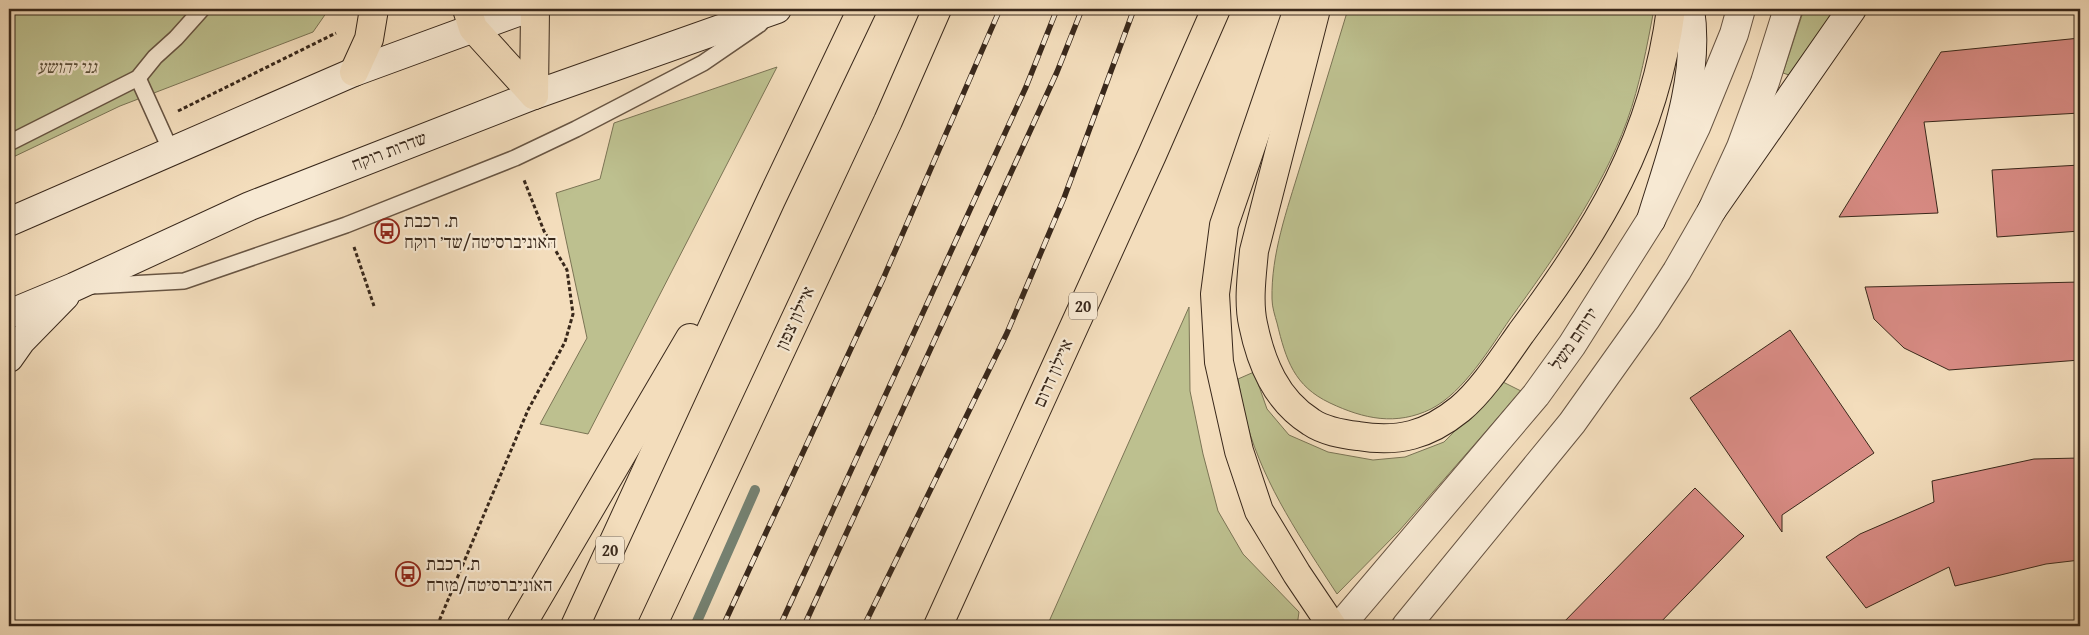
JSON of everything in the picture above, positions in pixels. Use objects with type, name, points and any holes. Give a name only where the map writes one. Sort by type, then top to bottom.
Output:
[{"type":"highway","points":[[534,94],[535,9]]},
{"type":"highway","points":[[795,152],[846,9]]},
{"type":"highway","name":"20","points":[[575,626],[771,200],[862,9]]},
{"type":"highway","name":"איילון צפון","points":[[652,626],[888,121],[937,9]]},
{"type":"highway","name":"איילון דרום","points":[[938,626],[1152,155],[1216,9]]},
{"type":"highway","points":[[1298,9],[1254,250],[1251,278],[1252,322],[1273,385],[1290,406],[1312,423],[1339,433],[1378,440],[1412,436],[1438,424],[1462,408],[1490,376],[1557,285],[1607,206],[1627,166],[1646,120],[1659,72],[1671,9]]},
{"type":"highway","points":[[1316,9],[1224,225],[1215,294],[1219,362],[1239,451],[1259,511],[1297,574],[1332,626]]},
{"type":"highway","points":[[354,72],[369,39],[373,14]]},
{"type":"highway","points":[[470,18],[534,94]]},
{"type":"highway","points":[[521,626],[771,200]]},
{"type":"main road","points":[[9,222],[354,72],[470,18],[526,9]]},
{"type":"main road","name":"שדרות רוקח","points":[[9,314],[74,287],[250,206],[534,94],[777,9]]},
{"type":"main road","points":[[1651,220],[1683,114],[1688,89],[1691,43],[1690,9]]},
{"type":"main road","name":"ירוחם משל","points":[[1340,626],[1536,395],[1572,345],[1651,220],[1696,127],[1734,34],[1741,9]]},
{"type":"main road","points":[[1712,210],[1741,146],[1765,82],[1788,9]]},
{"type":"main road","points":[[1406,626],[1572,423],[1646,319],[1712,210],[1852,9]]},
{"type":"main road","points":[[9,358],[21,341],[74,287]]},
{"type":"lane","points":[[9,143],[138,78],[155,57],[176,38],[202,9]]},
{"type":"lane","points":[[74,287],[184,281],[346,225],[515,158],[703,63],[782,9]]},
{"type":"lane","points":[[138,78],[171,151]]},
{"type":"path","points":[[158,121],[335,34],[349,22],[373,14]]},
{"type":"path","points":[[437,626],[528,410],[565,342],[573,314],[567,270],[544,231],[515,158]]},
{"type":"path","points":[[346,225],[374,306]]},
{"type":"green space","name":"גני יהושע","points":[[9,9],[329,9],[313,32],[120,106],[9,159]]},
{"type":"green space","points":[[1348,9],[1654,9],[1646,51],[1627,121],[1604,173],[1575,224],[1485,356],[1465,381],[1431,409],[1418,414],[1393,419],[1368,416],[1343,409],[1308,389],[1293,371],[1288,360],[1272,305],[1274,265],[1281,232]]},
{"type":"green space","points":[[1804,9],[1840,9],[1795,77],[1783,73]]},
{"type":"green space","points":[[777,67],[588,434],[540,424],[587,338],[556,193],[600,179],[614,123]]},
{"type":"green space","points":[[1189,307],[1190,391],[1203,454],[1218,511],[1243,554],[1299,612],[1297,626],[1047,626]]},
{"type":"green space","points":[[1254,372],[1267,409],[1289,435],[1328,452],[1373,460],[1405,457],[1444,442],[1503,382],[1521,391],[1399,531],[1337,594],[1274,491],[1255,447],[1244,413],[1238,379]]},
{"type":"building","points":[[2080,38],[2080,113],[1924,122],[1938,213],[1839,217],[1941,52]]},
{"type":"building","points":[[2080,165],[2080,231],[1997,237],[1992,170]]},
{"type":"building","points":[[2080,282],[2080,360],[1949,370],[1904,348],[1874,319],[1865,287]]},
{"type":"building","points":[[1790,330],[1874,453],[1782,515],[1782,532],[1690,398]]},
{"type":"building","points":[[2080,458],[2080,560],[2046,564],[1955,586],[1949,567],[1866,608],[1826,557],[1860,534],[1934,502],[1932,481],[2034,459]]},
{"type":"building","points":[[1695,488],[1744,536],[1657,626],[1560,626]]},
{"type":"waterway","points":[[695,626],[755,490]]},
{"type":"railway","points":[[723,626],[883,279],[1000,9]]},
{"type":"railway","points":[[780,626],[1026,87],[1057,9]]},
{"type":"railway","points":[[804,626],[1057,72],[1082,9]]},
{"type":"railway","points":[[864,626],[1007,333],[1064,198],[1134,9]]},
{"type":"place","name":"ת. רכבת האוניברסיטה/שד׳ רוקח","points":[[387,231]]},
{"type":"place","name":"ת. רכבת האוניברסיטה/מזרח","points":[[408,574]]}]
